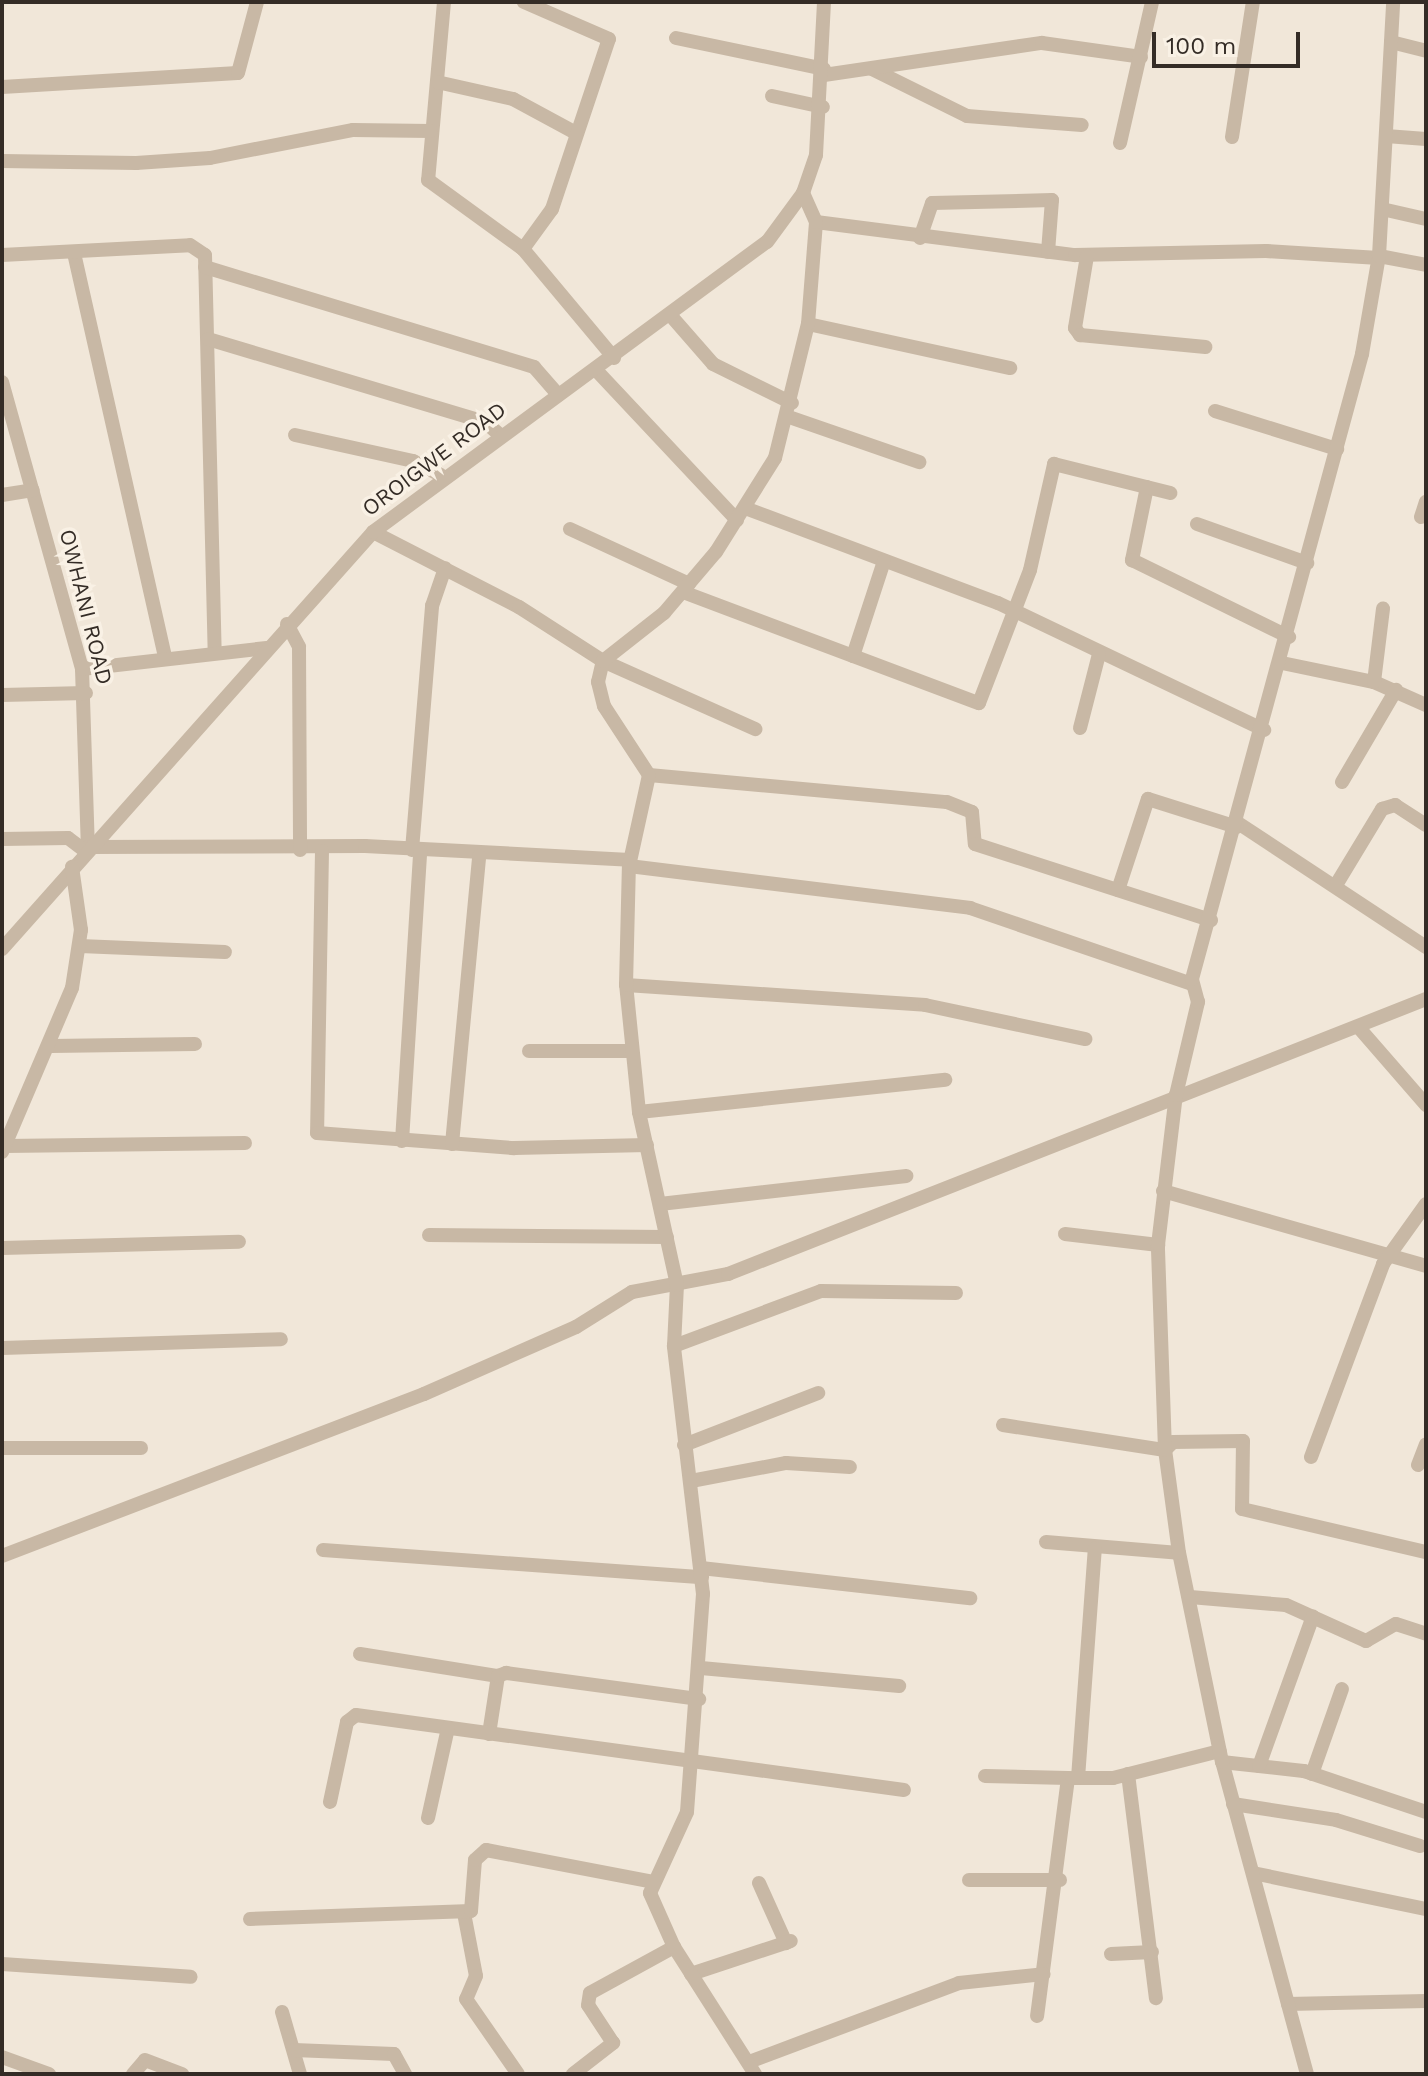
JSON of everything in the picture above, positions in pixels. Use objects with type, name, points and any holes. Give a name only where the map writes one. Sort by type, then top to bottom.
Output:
[{"type":"street","points":[[2,87],[238,73],[257,2]]},
{"type":"street","points":[[444,2],[431,131],[433,186],[523,249],[614,358]]},
{"type":"street","points":[[523,249],[552,209],[609,39],[524,2]]},
{"type":"street","name":"OROIGWE ROAD","points":[[2,949],[86,849],[373,532],[441,475],[614,358],[757,253],[803,193],[823,107],[824,2]]},
{"type":"street","points":[[1120,143],[1152,2]]},
{"type":"street","points":[[1232,137],[1253,2]]},
{"type":"street","points":[[1307,2074],[1221,1757],[1179,1553],[1165,1450],[1158,1245],[1176,1095],[1198,1002],[1192,984],[1289,637],[1337,449],[1379,257],[1393,2]]},
{"type":"street","points":[[676,38],[824,72],[872,69],[1042,43],[1141,57]]},
{"type":"street","points":[[1391,42],[1426,51]]},
{"type":"street","points":[[872,69],[967,116],[1082,125]]},
{"type":"street","points":[[437,82],[513,99],[576,133]]},
{"type":"street","points":[[772,96],[823,107]]},
{"type":"street","points":[[2,161],[136,163],[221,156],[353,130],[431,131]]},
{"type":"street","points":[[1386,136],[1426,139]]},
{"type":"street","points":[[803,193],[816,222],[808,324],[790,410],[741,514],[686,588],[603,661],[604,706],[649,775],[629,863],[626,985],[639,1112],[677,1285],[674,1346],[702,1572],[701,1668],[694,1764],[684,1822],[653,1882],[652,1901],[674,1947],[752,2068],[959,1983],[1044,1974]]},
{"type":"street","points":[[920,238],[932,203],[1052,200],[1048,252]]},
{"type":"street","points":[[1382,209],[1426,219]]},
{"type":"street","points":[[816,222],[920,238],[1087,256],[1266,251],[1379,257],[1426,265]]},
{"type":"street","points":[[2,255],[190,245],[202,251],[208,339],[215,652]]},
{"type":"street","points":[[74,253],[165,656]]},
{"type":"street","points":[[1087,256],[1080,335],[1205,347]]},
{"type":"street","points":[[205,267],[534,367],[558,395]]},
{"type":"street","points":[[672,317],[713,364],[790,410],[919,462]]},
{"type":"street","points":[[808,324],[1010,368]]},
{"type":"street","points":[[208,339],[485,422],[500,435]]},
{"type":"street","points":[[596,370],[741,514],[884,561],[1012,610],[1264,730]]},
{"type":"street","name":"OWHANI ROAD","points":[[3,388],[82,669],[86,693],[86,849]]},
{"type":"street","points":[[1215,411],[1337,449]]},
{"type":"street","points":[[295,435],[413,461],[441,475]]},
{"type":"street","points":[[570,529],[686,588],[979,703],[1033,560],[1054,464],[1170,493]]},
{"type":"street","points":[[1147,487],[1132,560],[1289,637]]},
{"type":"street","points":[[2,495],[33,490]]},
{"type":"street","points":[[1421,517],[1426,502]]},
{"type":"street","points":[[1197,524],[1307,563]]},
{"type":"street","points":[[373,532],[445,568],[603,661],[755,729]]},
{"type":"street","points":[[853,656],[884,561]]},
{"type":"street","points":[[402,1141],[432,606],[445,568]]},
{"type":"street","points":[[1374,682],[1383,609]]},
{"type":"street","points":[[287,624],[299,647],[300,850]]},
{"type":"street","points":[[82,669],[165,656],[267,648]]},
{"type":"street","points":[[1080,728],[1099,654]]},
{"type":"street","points":[[1282,663],[1374,682],[1426,705]]},
{"type":"street","points":[[1342,782],[1396,690]]},
{"type":"street","points":[[2,695],[86,693]]},
{"type":"street","points":[[649,775],[947,802],[972,812],[975,844],[1211,920]]},
{"type":"street","points":[[1118,890],[1148,799],[1238,825],[1336,885],[1426,947]]},
{"type":"street","points":[[1336,885],[1382,809],[1395,805],[1426,825]]},
{"type":"street","points":[[2,839],[68,838],[86,849],[416,851],[629,863],[970,908],[1192,984]]},
{"type":"street","points":[[322,851],[315,1130],[452,1144],[647,1145]]},
{"type":"street","points":[[452,1144],[479,856]]},
{"type":"street","points":[[72,867],[80,946],[51,1046],[3,1149],[245,1143]]},
{"type":"street","points":[[80,946],[225,952]]},
{"type":"street","points":[[626,985],[925,1005],[1085,1039]]},
{"type":"street","points":[[2,1556],[424,1394],[576,1327],[632,1292],[728,1274],[1176,1095],[1360,1029],[1426,999]]},
{"type":"street","points":[[1360,1029],[1426,1105]]},
{"type":"street","points":[[51,1046],[195,1044]]},
{"type":"street","points":[[529,1051],[631,1051]]},
{"type":"street","points":[[639,1112],[945,1080]]},
{"type":"street","points":[[660,1204],[906,1176]]},
{"type":"street","points":[[1163,1191],[1426,1266]]},
{"type":"street","points":[[1311,1457],[1387,1254],[1426,1204]]},
{"type":"street","points":[[1065,1234],[1158,1245]]},
{"type":"street","points":[[429,1235],[667,1237]]},
{"type":"street","points":[[2,1248],[239,1242]]},
{"type":"street","points":[[674,1346],[821,1291],[956,1293]]},
{"type":"street","points":[[2,1348],[281,1339]]},
{"type":"street","points":[[684,1445],[818,1393]]},
{"type":"street","points":[[1003,1425],[1165,1450]]},
{"type":"street","points":[[1165,1450],[1173,1442],[1243,1441],[1242,1509],[1426,1552]]},
{"type":"street","points":[[1418,1465],[1426,1444]]},
{"type":"street","points":[[2,1448],[141,1448]]},
{"type":"street","points":[[691,1481],[786,1463],[850,1467]]},
{"type":"street","points":[[1046,1542],[1095,1549],[1179,1553]]},
{"type":"street","points":[[1037,2016],[1060,1880],[1073,1778],[1095,1549]]},
{"type":"street","points":[[323,1550],[702,1572],[970,1598]]},
{"type":"street","points":[[1190,1597],[1268,1602],[1313,1616],[1366,1641],[1396,1624],[1426,1634]]},
{"type":"street","points":[[1259,1766],[1313,1616]]},
{"type":"street","points":[[360,1654],[498,1676],[537,1673],[699,1699]]},
{"type":"street","points":[[701,1668],[899,1686]]},
{"type":"street","points":[[489,1734],[498,1676]]},
{"type":"street","points":[[1312,1774],[1342,1689]]},
{"type":"street","points":[[330,1802],[351,1717],[904,1790]]},
{"type":"street","points":[[428,1818],[448,1728]]},
{"type":"street","points":[[985,1776],[1073,1778],[1128,1774],[1221,1757],[1312,1774],[1426,1812]]},
{"type":"street","points":[[1128,1774],[1156,1998]]},
{"type":"street","points":[[1233,1804],[1336,1820],[1420,1846]]},
{"type":"street","points":[[250,1919],[464,1913],[475,1907],[475,1860],[486,1850],[653,1882]]},
{"type":"street","points":[[1253,1873],[1426,1909]]},
{"type":"street","points":[[969,1880],[1060,1880]]},
{"type":"street","points":[[691,1974],[788,1942],[759,1883]]},
{"type":"street","points":[[464,1913],[476,1976],[466,1999],[518,2074]]},
{"type":"street","points":[[573,2074],[613,2043],[588,2005],[590,1993],[674,1947]]},
{"type":"street","points":[[1111,1954],[1152,1952]]},
{"type":"street","points":[[2,1964],[191,1977]]},
{"type":"street","points":[[1288,2004],[1426,2001]]},
{"type":"street","points":[[282,2012],[300,2074]]},
{"type":"street","points":[[294,2050],[394,2054],[405,2074]]},
{"type":"street","points":[[2,2057],[49,2074]]},
{"type":"street","points":[[133,2074],[145,2060],[182,2074]]}]
